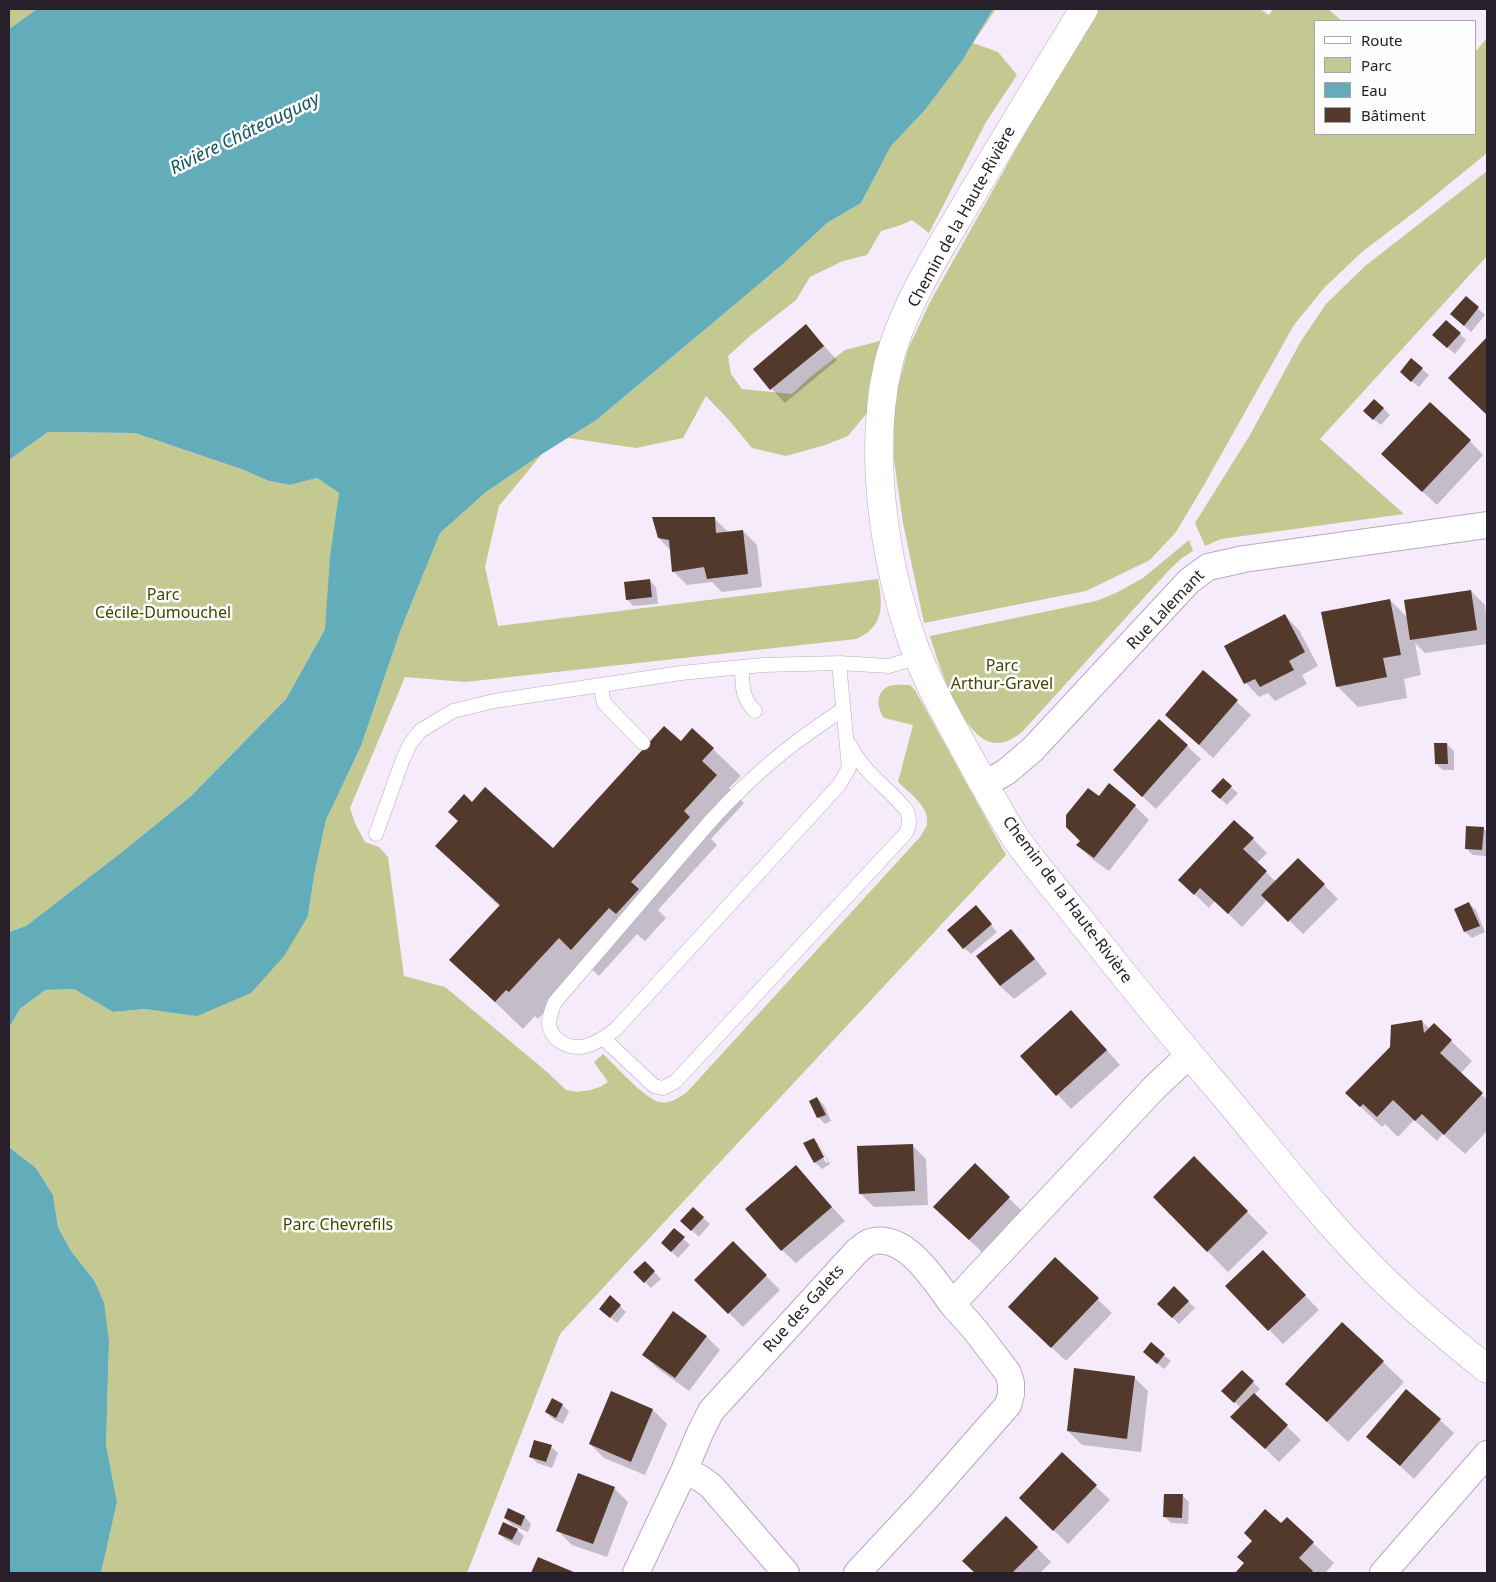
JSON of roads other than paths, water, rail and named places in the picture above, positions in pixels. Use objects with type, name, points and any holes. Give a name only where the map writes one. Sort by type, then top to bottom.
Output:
[{"type":"street","name":"Chemin de la Haute-Rivière","points":[[1084,9],[942,244],[918,289],[901,327],[889,361],[882,395],[878,456],[881,495],[892,562],[903,612],[918,657],[929,680],[1017,839],[1189,1055],[1317,1207],[1372,1269],[1487,1369]]},
{"type":"street","name":"Rue Lalemant","points":[[985,784],[1006,772],[1032,749],[1189,581],[1208,567],[1244,559],[1487,525]]},
{"type":"street","points":[[952,1304],[1154,1088],[1189,1055]]},
{"type":"street","name":"Rue des Galets","points":[[636,1573],[711,1411],[856,1251],[870,1242],[884,1241],[902,1247],[927,1271],[1008,1373],[1011,1388],[1008,1405],[923,1502],[856,1573]]},
{"type":"street","points":[[1383,1573],[1487,1454]]},
{"type":"street","points":[[684,1470],[711,1486],[786,1573]]},
{"type":"lane","points":[[376,834],[403,758],[420,731],[454,711],[470,706],[681,673],[763,665],[839,663],[889,666],[918,657]]},
{"type":"lane","points":[[839,663],[849,768],[840,784],[623,1022],[607,1037],[586,1046],[576,1047],[566,1045],[558,1040],[552,1033],[549,1024],[550,1014],[555,1002],[707,825],[733,797],[796,742],[843,709]]},
{"type":"lane","points":[[742,668],[744,696],[748,704],[755,711]]},
{"type":"lane","points":[[600,685],[604,703],[644,743]]},
{"type":"lane","points":[[603,1038],[654,1086],[663,1088],[675,1082],[909,828],[907,811],[863,767],[846,735]]},
{"type":"water","name":"Rivière Châteauguay","points":[[37,9],[993,9],[962,61],[925,110],[891,146],[861,203],[827,223],[784,263],[595,421],[486,492],[440,533],[401,629],[361,746],[326,820],[308,916],[284,956],[251,993],[197,1016],[145,1009],[113,1012],[74,989],[45,990],[20,1009],[9,1028],[9,932],[26,926],[191,796],[286,699],[325,629],[330,557],[339,493],[317,478],[290,485],[269,481],[244,470],[135,433],[48,432],[9,460],[9,29]]},
{"type":"water","points":[[9,1147],[36,1168],[53,1195],[58,1227],[71,1251],[94,1280],[104,1303],[109,1341],[106,1444],[117,1502],[101,1573],[9,1573]]},
{"type":"park label","name":"Parc Cécile-Dumouchel","points":[[163,604]]},
{"type":"park label","name":"Parc Arthur-Gravel","points":[[1002,675]]},
{"type":"park label","name":"Parc Chevrefils","points":[[338,1225]]}]
